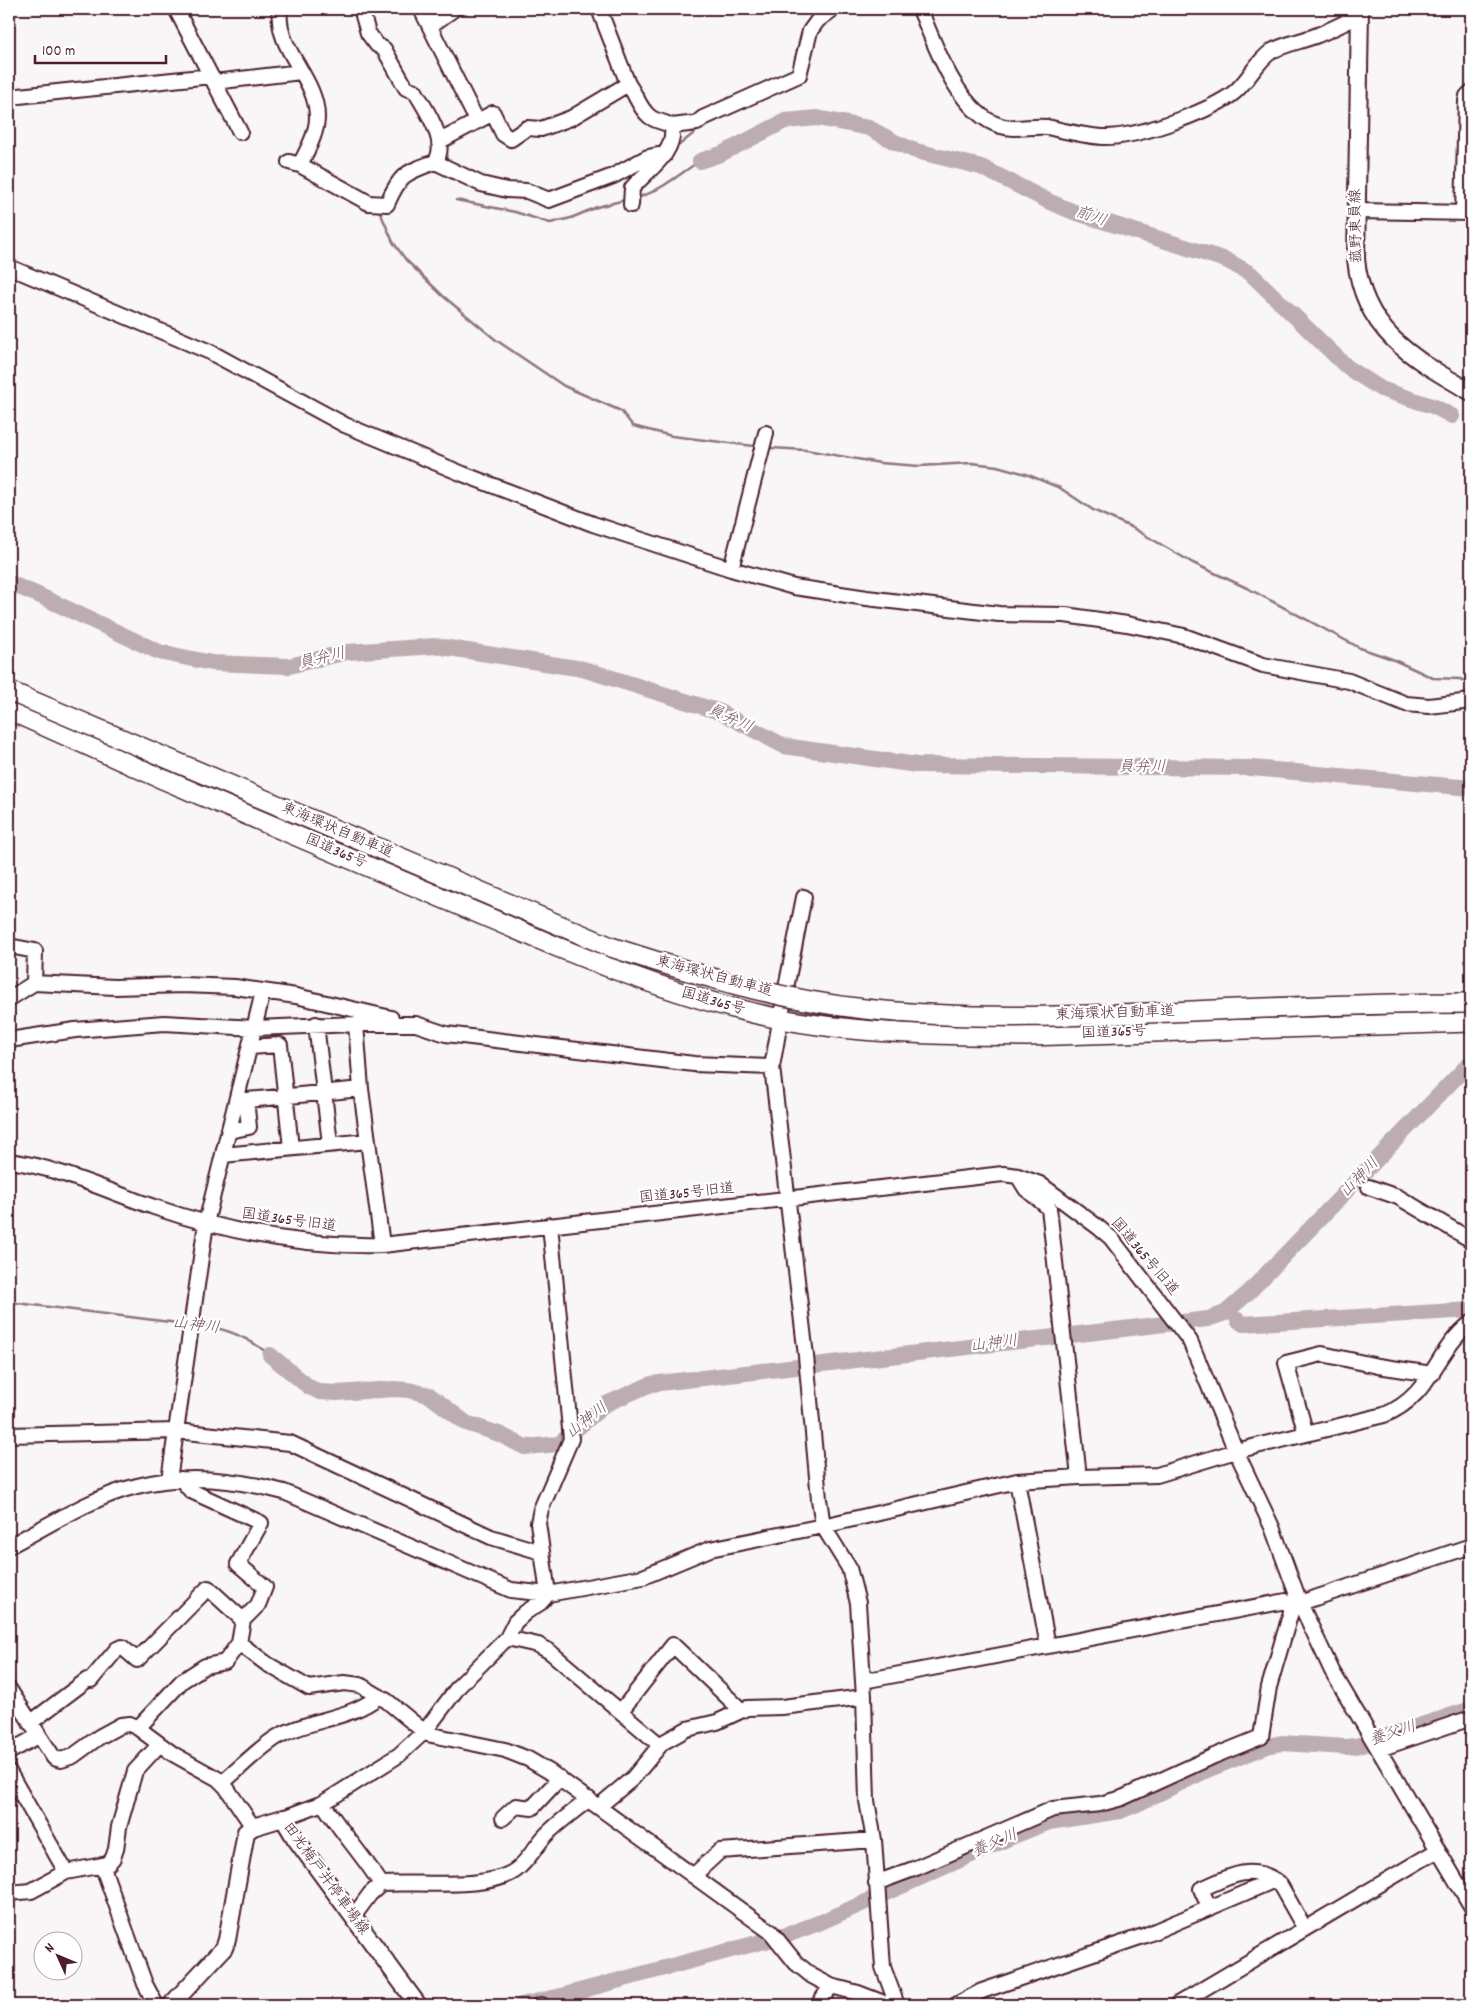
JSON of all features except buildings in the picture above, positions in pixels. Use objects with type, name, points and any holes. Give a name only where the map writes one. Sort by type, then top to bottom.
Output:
[{"type":"highway","name":"国道365号","points":[[9,681],[483,885],[626,944],[709,970],[786,988],[865,1002],[974,1010],[1471,994]]},
{"type":"highway","name":"東海環状自動車道","points":[[9,691],[611,947],[694,973],[796,999],[863,1009],[929,1015],[998,1018],[1362,1003],[1471,1002]]},
{"type":"highway","name":"国道365号","points":[[9,710],[167,781],[564,950],[622,973],[742,1011],[872,1031],[1027,1036],[1471,1022]]},
{"type":"main road","name":"菰野東員線","points":[[1361,11],[1357,268],[1365,298],[1378,322],[1406,352],[1471,392]]},
{"type":"main road","name":"田光梅戸井停車場線","points":[[253,1827],[283,1818],[294,1838],[418,2005]]},
{"type":"main road","points":[[171,2005],[224,1948],[246,1832],[253,1827]]},
{"type":"street","points":[[176,9],[240,132]]},
{"type":"street","points":[[280,9],[279,18],[284,38],[312,91],[317,117],[314,132],[294,164],[369,203],[387,204],[395,187],[408,172],[435,162],[440,152],[440,141],[415,91],[406,88],[384,49],[377,45],[368,33],[362,12],[368,9]]},
{"type":"street","points":[[421,9],[477,121]]},
{"type":"street","points":[[430,26],[454,9]]},
{"type":"street","points":[[599,9],[628,84],[643,110],[650,118],[672,126],[697,123],[703,118],[799,75],[810,31],[818,20],[833,9]]},
{"type":"street","points":[[920,9],[954,82],[966,100],[990,123],[1004,127],[1041,126],[1102,137],[1122,136],[1153,128],[1197,112],[1231,95],[1273,51],[1316,36],[1361,11]]},
{"type":"street","points":[[9,97],[301,72]]},
{"type":"street","points":[[440,141],[493,113],[503,134],[511,139],[527,128],[541,129],[571,118],[628,84]]},
{"type":"street","points":[[1357,211],[1467,213],[1466,101],[1467,96],[1471,92]]},
{"type":"street","points":[[631,205],[632,188],[664,156],[672,139],[672,126]]},
{"type":"street","points":[[435,162],[481,184],[507,190],[526,191],[549,200],[613,176],[648,157],[664,156]]},
{"type":"street","points":[[9,267],[210,352],[345,425],[593,524],[730,570],[794,587],[867,598],[999,614],[1065,615],[1127,624],[1184,636],[1263,665],[1349,681],[1406,704],[1429,706],[1471,701]]},
{"type":"street","points":[[730,570],[766,433]]},
{"type":"street","points":[[804,897],[772,1067],[806,1356],[823,1526],[849,1568],[856,1591],[864,1697],[866,1801],[874,1840],[883,1966],[897,2005]]},
{"type":"street","points":[[9,946],[35,951],[34,983]]},
{"type":"street","points":[[9,999],[34,983],[116,987],[184,985],[226,987],[296,996],[416,1024],[446,1034],[694,1064],[772,1067]]},
{"type":"street","points":[[175,1479],[177,1431],[206,1223],[229,1131],[249,1127],[242,1101],[250,1047],[263,992]]},
{"type":"street","points":[[9,1040],[75,1030],[164,1023],[255,1028],[316,1024],[416,1024]]},
{"type":"street","points":[[316,1024],[330,1144]]},
{"type":"street","points":[[356,1024],[361,1089],[382,1245]]},
{"type":"street","points":[[250,1047],[280,1045],[291,1148]]},
{"type":"street","points":[[242,1101],[361,1089]]},
{"type":"street","points":[[223,1156],[368,1141]]},
{"type":"street","name":"国道365号旧道","points":[[9,1161],[41,1168],[206,1223],[270,1236],[342,1245],[382,1245],[1003,1174],[1018,1176],[1040,1184],[1084,1215],[1116,1246],[1190,1341],[1236,1451],[1272,1527],[1296,1605],[1332,1670],[1471,1906]]},
{"type":"street","points":[[1018,1176],[1026,1189],[1049,1208],[1079,1477]]},
{"type":"street","points":[[1369,1187],[1398,1197],[1471,1240]]},
{"type":"street","points":[[283,1818],[323,1803],[386,1764],[425,1731],[459,1686],[507,1638],[515,1622],[540,1603],[548,1594],[538,1523],[541,1509],[571,1433],[550,1225]]},
{"type":"street","points":[[9,1546],[98,1500],[136,1486],[175,1479],[211,1479],[248,1483],[284,1492],[511,1590],[548,1594],[643,1577],[710,1549],[823,1526],[1017,1481],[1157,1475],[1236,1451],[1395,1410],[1412,1399],[1432,1374],[1461,1330],[1471,1322]]},
{"type":"street","points":[[1306,1434],[1286,1363],[1322,1354],[1378,1366],[1432,1374]]},
{"type":"street","points":[[9,1435],[177,1431],[290,1443],[491,1537],[541,1552]]},
{"type":"street","points":[[138,1728],[182,1682],[205,1666],[225,1662],[239,1643],[243,1620],[258,1605],[265,1587],[238,1564],[261,1523],[191,1491],[175,1479]]},
{"type":"street","points":[[1017,1481],[1048,1646]]},
{"type":"street","points":[[863,1682],[1286,1601],[1296,1605],[1471,1546]]},
{"type":"street","points":[[30,1723],[87,1680],[91,1680],[116,1649],[122,1647],[137,1660],[208,1588],[243,1620]]},
{"type":"street","points":[[876,1885],[1053,1809],[1100,1804],[1122,1798],[1261,1737],[1269,1687],[1292,1612],[1296,1605]]},
{"type":"street","points":[[507,1638],[538,1645],[549,1651],[660,1745]]},
{"type":"street","points":[[239,1643],[267,1664],[309,1688],[351,1683],[360,1685],[379,1696],[428,1734],[505,1750],[528,1759],[560,1778],[770,1932],[796,1963],[812,1976],[831,1986],[858,1993],[889,2005]]},
{"type":"street","points":[[621,1711],[673,1645],[741,1710]]},
{"type":"street","points":[[9,1689],[50,1755],[54,1758],[61,1760],[72,1756],[99,1737],[121,1725],[130,1724],[222,1783],[253,1827]]},
{"type":"street","points":[[222,1783],[278,1736],[307,1724],[324,1721],[353,1710],[379,1696]]},
{"type":"street","points":[[353,1917],[370,1894],[381,1884],[419,1882],[469,1883],[496,1879],[516,1870],[551,1830],[633,1778],[660,1745],[687,1730],[717,1722],[741,1710],[864,1697]]},
{"type":"street","points":[[1375,1743],[1471,1718]]},
{"type":"street","points":[[9,1752],[38,1736]]},
{"type":"street","points":[[9,1893],[31,1891],[66,1872],[108,1864],[115,1853],[118,1827],[135,1771],[160,1745]]},
{"type":"street","points":[[9,1772],[66,1872]]},
{"type":"street","points":[[503,1818],[516,1806],[532,1808],[560,1778]]},
{"type":"street","points":[[323,1803],[336,1824],[365,1859],[381,1884]]},
{"type":"street","points":[[693,1876],[720,1851],[874,1840]]},
{"type":"street","points":[[1176,2005],[1438,1850]]},
{"type":"street","points":[[102,1865],[145,1984],[156,2005]]},
{"type":"street","points":[[1209,1907],[1201,1889],[1242,1872],[1265,1874],[1279,1883],[1305,1929]]},
{"type":"street","points":[[956,2005],[1000,1984],[1146,1935],[1275,1880]]},
{"type":"street","points":[[818,2005],[831,1986]]},
{"type":"waterway","points":[[838,12],[845,9]]},
{"type":"waterway","points":[[796,83],[806,75],[809,62]]},
{"type":"waterway","name":"前川","points":[[700,161],[721,154],[785,121],[817,118],[869,128],[916,151],[981,167],[1074,212],[1226,260],[1251,274],[1347,367],[1381,389],[1435,407],[1452,416]]},
{"type":"waterway","points":[[678,146],[699,129]]},
{"type":"waterway","points":[[640,197],[664,186],[700,161]]},
{"type":"waterway","points":[[456,200],[515,212],[550,223],[571,218],[597,207],[625,200]]},
{"type":"waterway","points":[[380,212],[393,242],[406,260],[443,296],[496,340],[564,386],[621,411],[633,426],[672,436],[754,446]]},
{"type":"waterway","points":[[771,448],[806,450],[880,463],[919,466],[972,463],[997,466],[1026,474],[1060,488],[1093,510],[1131,527],[1193,563],[1249,589],[1360,648],[1392,659],[1433,678],[1460,679],[1471,684]]},
{"type":"waterway","name":"員弁川","points":[[9,583],[159,652],[212,663],[289,666],[347,652],[436,646],[583,669],[720,712],[784,746],[917,765],[1252,768],[1471,788]]},
{"type":"waterway","name":"山神川","points":[[270,1355],[309,1387],[320,1392],[337,1393],[394,1389],[429,1395],[466,1423],[499,1434],[525,1447],[559,1444],[606,1404],[651,1384],[1208,1319],[1225,1313],[1248,1293],[1471,1063]]},
{"type":"waterway","name":"山神川","points":[[9,1302],[186,1324]]},
{"type":"waterway","name":"山神川","points":[[1238,1320],[1243,1324],[1471,1310]]},
{"type":"waterway","name":"山神川","points":[[196,1325],[217,1328],[236,1334],[270,1355]]},
{"type":"waterway","name":"養父川","points":[[521,2005],[787,1935],[821,1922],[1049,1822],[1120,1811],[1207,1770],[1267,1746],[1282,1743],[1356,1746],[1471,1709]]}]
